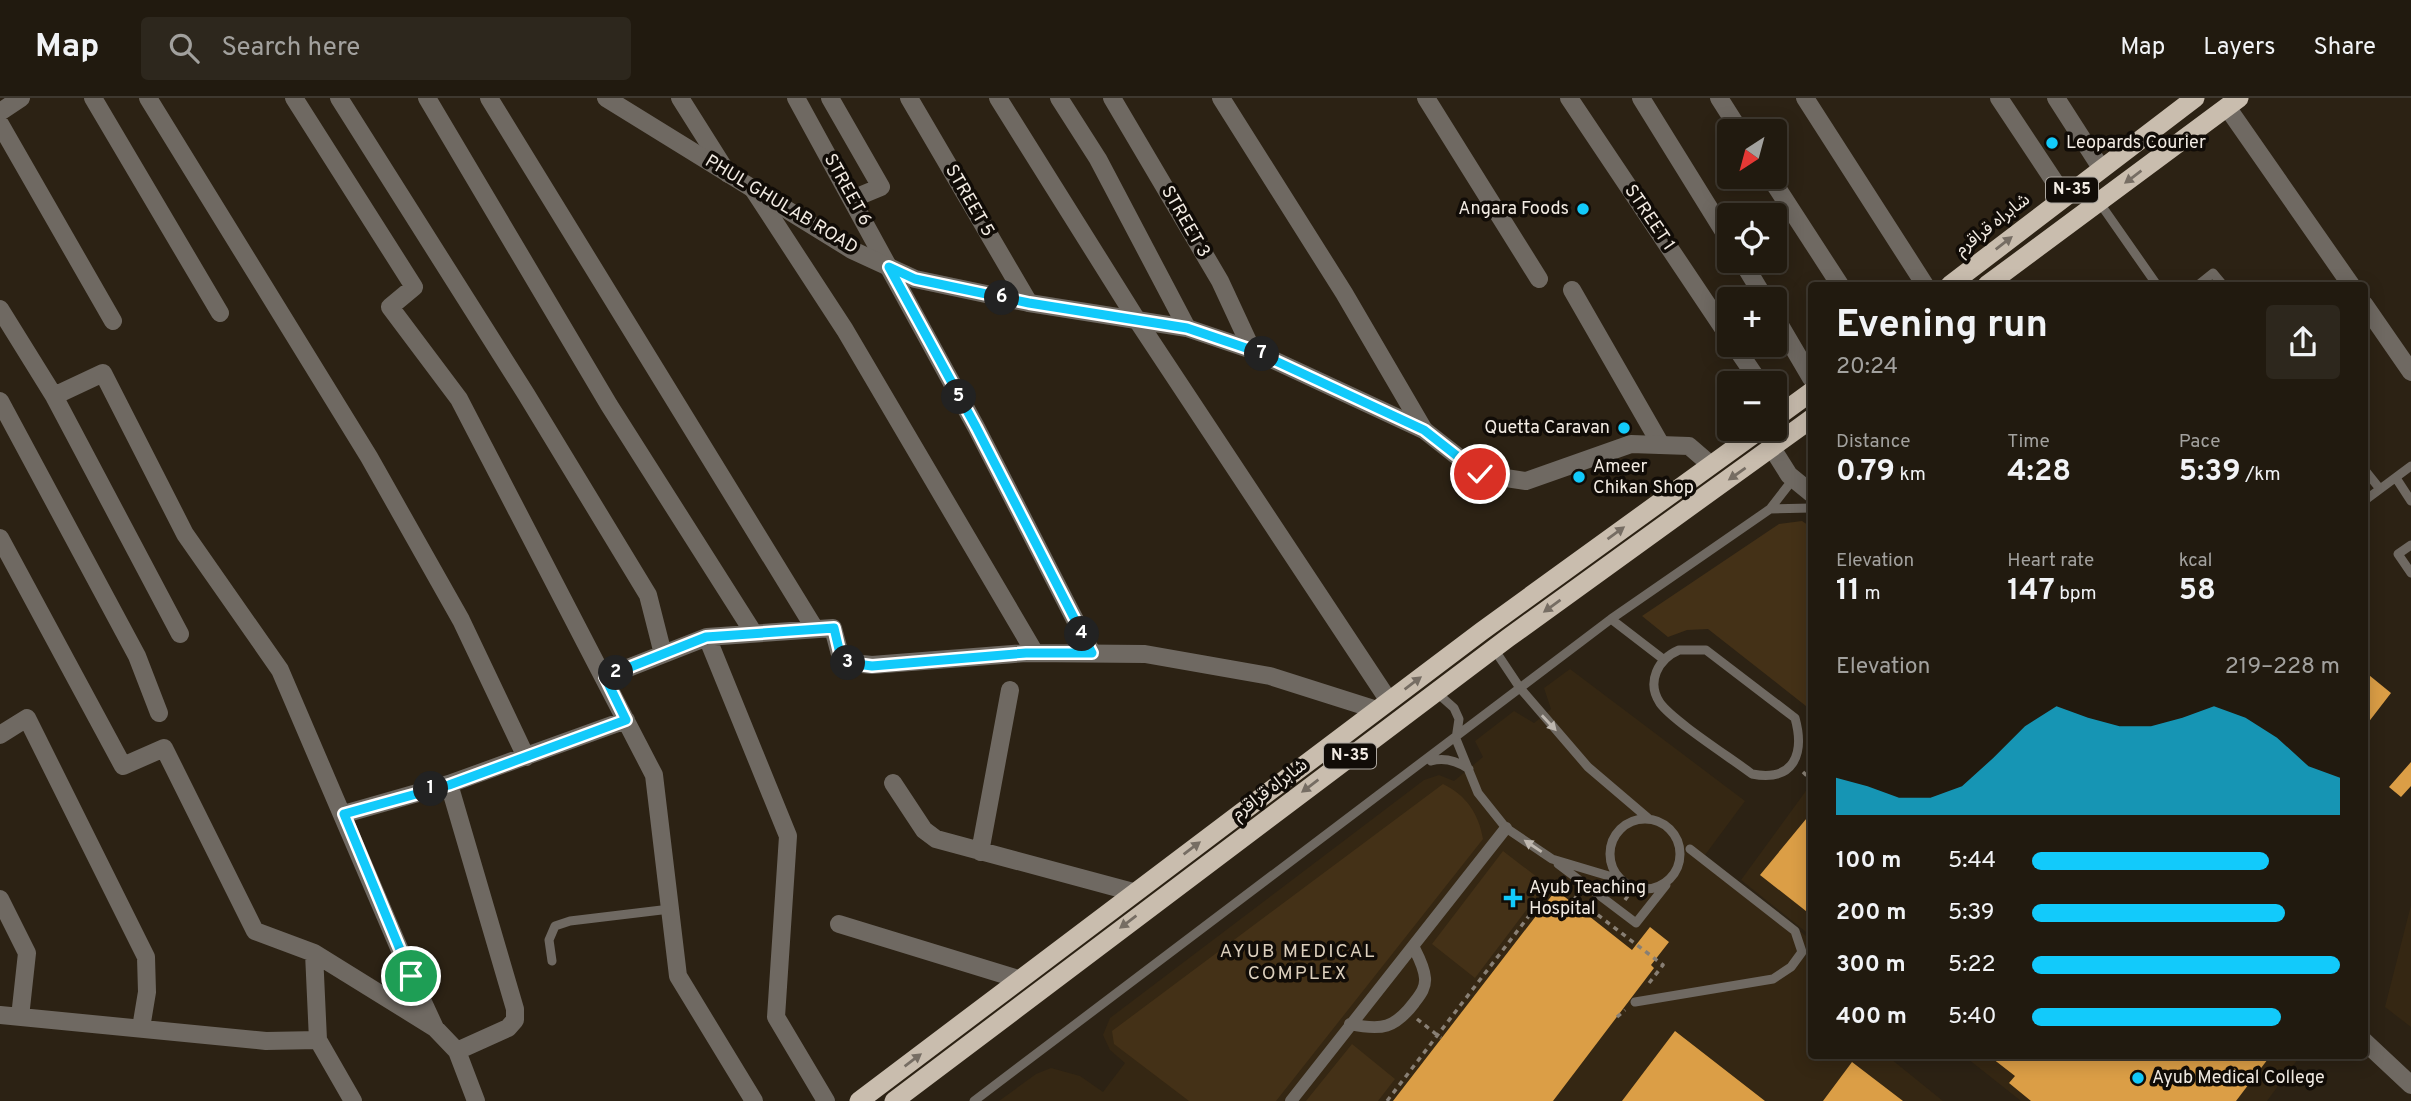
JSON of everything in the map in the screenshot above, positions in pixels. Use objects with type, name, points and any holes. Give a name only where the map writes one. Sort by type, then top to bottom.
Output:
[{"type":"highway","name":"شاہراہ قراقرم","points":[[1954,282],[2195,98]]},
{"type":"highway","name":"N-35","points":[[1991,282],[2229,101]]},
{"type":"highway","points":[[1787,409],[1808,393]]},
{"type":"highway","name":"شاہراہ قراقرم","points":[[894,1101],[1436,692],[1808,421]]},
{"type":"highway","name":"شاہراہ قراقرم","points":[[859,1101],[1383,705],[1745,441]]},
{"type":"street","points":[[0,112],[21,98]]},
{"type":"street","points":[[93,98],[220,313]]},
{"type":"street","points":[[148,98],[369,457],[461,620],[526,757]]},
{"type":"street","points":[[294,98],[414,287],[390,307],[459,399],[654,775],[678,976],[754,1101]]},
{"type":"street","points":[[339,98],[526,394],[648,594],[663,654]]},
{"type":"street","points":[[427,98],[609,405],[753,632]]},
{"type":"street","points":[[489,98],[815,629]]},
{"type":"street","name":"PHUL GHULAB ROAD","points":[[606,98],[852,250],[915,279],[1029,303],[1187,328],[1252,350],[1424,430],[1480,474],[1526,481],[1631,444],[1689,446],[1711,465]]},
{"type":"street","points":[[680,98],[728,174]]},
{"type":"street","name":"STREET 6","points":[[796,98],[976,427],[1092,653]]},
{"type":"street","points":[[830,98],[881,187],[852,200]]},
{"type":"street","name":"STREET 5","points":[[909,98],[1029,303]]},
{"type":"street","points":[[998,98],[1383,705]]},
{"type":"street","points":[[1059,98],[1098,159],[1187,328]]},
{"type":"street","name":"STREET 3","points":[[1112,98],[1220,281],[1252,350]]},
{"type":"street","points":[[1221,98],[1344,293],[1424,430]]},
{"type":"street","points":[[1426,98],[1539,279]]},
{"type":"street","name":"STREET 1","points":[[1569,98],[1717,319]]},
{"type":"street","points":[[1640,98],[1717,221]]},
{"type":"street","points":[[1719,98],[1732,119]]},
{"type":"street","points":[[1805,98],[1923,282]]},
{"type":"street","points":[[1999,98],[2064,196]]},
{"type":"street","points":[[2056,98],[2101,169]]},
{"type":"street","points":[[2229,101],[2349,282]]},
{"type":"street","points":[[0,124],[113,321]]},
{"type":"street","points":[[753,189],[845,330],[1035,653]]},
{"type":"street","points":[[1778,189],[1838,282]]},
{"type":"street","points":[[1573,290],[1661,445]]},
{"type":"street","points":[[0,310],[54,396],[180,634]]},
{"type":"street","points":[[2368,310],[2410,368]]},
{"type":"street","points":[[1787,337],[1808,373]]},
{"type":"street","points":[[54,396],[103,373],[185,534],[280,670],[435,1028]]},
{"type":"street","points":[[0,401],[137,656],[159,713]]},
{"type":"street","points":[[1772,448],[1794,478],[1808,490]]},
{"type":"street","points":[[0,538],[123,766],[164,748],[255,931],[314,953],[435,1028],[457,1051],[476,1101]]},
{"type":"street","points":[[605,677],[706,637],[834,628],[842,662],[872,666],[1035,653],[1145,654],[1270,676],[1383,705]]},
{"type":"street","points":[[706,637],[788,836],[776,1017],[826,1101]]},
{"type":"street","points":[[980,852],[1010,690]]},
{"type":"street","points":[[0,736],[27,718],[146,957],[147,992],[141,1028]]},
{"type":"street","points":[[344,814],[449,785],[626,720]]},
{"type":"street","points":[[893,783],[924,830],[951,845],[1133,892]]},
{"type":"street","points":[[449,785],[515,1009],[514,1020],[508,1028],[457,1051]]},
{"type":"street","points":[[1291,1101],[1506,828]]},
{"type":"street","points":[[0,899],[27,953],[20,1017]]},
{"type":"street","points":[[839,924],[1018,979]]},
{"type":"street","points":[[1350,1024],[1364,1027],[1389,1026],[1407,1012],[1422,992],[1426,981],[1423,966],[1413,946]]},
{"type":"street","points":[[314,953],[318,1040],[352,1101]]},
{"type":"street","points":[[0,1015],[266,1041],[318,1040]]},
{"type":"street","points":[[2368,1045],[2411,1085]]},
{"type":"lane","points":[[2099,202],[2155,282]]},
{"type":"lane","points":[[2202,282],[2213,273],[2220,282]]},
{"type":"lane","points":[[2368,498],[2411,466]]},
{"type":"lane","points":[[2368,474],[2380,489]]},
{"type":"lane","points":[[974,1101],[1426,762],[1611,619],[1770,509],[1794,478]]},
{"type":"lane","points":[[2396,478],[2411,500]]},
{"type":"lane","points":[[1770,509],[1808,508]]},
{"type":"lane","points":[[2411,545],[2398,554],[2411,573]]},
{"type":"lane","points":[[1611,619],[1663,659]]},
{"type":"lane","points":[[1436,692],[1454,708],[1459,719],[1456,738],[1478,793],[1506,828],[1552,859],[1636,923],[1669,880],[1681,858],[1680,845],[1663,824],[1649,819],[1588,767],[1520,688],[1494,649]]},
{"type":"lane","points":[[1679,650],[1706,650],[1795,718],[1800,750],[1793,764],[1774,775],[1752,774],[1662,706],[1654,686],[1655,675],[1663,659],[1679,650]]},
{"type":"lane","points":[[1426,762],[1440,759],[1458,762],[1469,769]]},
{"type":"lane","points":[[1619,879],[1612,867],[1610,853],[1613,839],[1621,828],[1634,820],[1649,819]]},
{"type":"lane","points":[[1635,1002],[1773,979],[1791,967],[1802,952],[1795,932],[1690,849]]},
{"type":"lane","points":[[1552,859],[1619,879],[1645,890],[1658,887],[1669,880]]},
{"type":"lane","points":[[552,961],[549,940],[555,926],[570,921],[670,909]]},
{"type":"path","points":[[1387,1101],[1440,1036],[1555,882],[1663,965],[1635,1002],[1617,1017]]},
{"type":"path","points":[[1407,1012],[1440,1036]]},
{"type":"shaded area","points":[[1802,521],[1808,525],[1808,708],[1708,629],[1687,630],[1668,637],[1642,616],[1779,524]]},
{"type":"shaded area","name":"Ayub Teaching Hospital","points":[[1570,669],[1745,801],[1705,855],[1808,938],[1808,1059],[1891,1059],[1943,1101],[999,1101],[1036,1074],[1051,1068],[1080,1076],[1103,1092],[1125,1063],[1110,1050],[1103,1035],[1110,1018],[1424,780],[1439,775],[1454,781],[1483,757],[1475,741],[1514,711],[1534,723],[1551,709],[1544,688]]},
{"type":"shaded area","points":[[1443,784],[1470,806],[1483,839],[1276,1101],[1189,1101],[1114,1044],[1112,1031]]},
{"type":"shaded area","points":[[1808,788],[1808,934],[1741,880]]},
{"type":"shaded area","points":[[1503,851],[1546,884],[1475,978],[1432,944]]},
{"type":"shaded area","points":[[2411,905],[2411,1027],[2385,1007]]},
{"type":"shaded area","points":[[1352,1044],[1395,1079],[1378,1101],[1306,1101]]},
{"type":"shaded area","name":"Ayub Medical College","points":[[1968,1059],[2298,1059],[2267,1101],[2021,1101]]},
{"type":"building","points":[[2368,674],[2391,693],[2368,723]]},
{"type":"building","points":[[2411,762],[2411,786],[2401,797],[2389,787]]},
{"type":"building","points":[[1808,817],[1808,913],[1760,875]]},
{"type":"building","points":[[1556,890],[1632,950],[1650,927],[1669,942],[1651,965],[1654,968],[1553,1101],[1393,1101]]},
{"type":"building","points":[[1675,1031],[1765,1101],[1622,1101]]},
{"type":"building","name":"Ayub Medical College","points":[[1993,1059],[2268,1059],[2236,1101],[2031,1101],[2009,1083],[2015,1076]]},
{"type":"building","points":[[1852,1062],[1903,1101],[1823,1101]]},
{"type":"place","name":"Leopards Courier","points":[[2052,143]]},
{"type":"place","name":"Angara Foods","points":[[1583,209]]},
{"type":"place","name":"Quetta Caravan","points":[[1624,428]]},
{"type":"place","name":"Ameer Chikan Shop","points":[[1579,477]]},
{"type":"place","name":"Ayub Teaching Hospital","points":[[1513,898]]},
{"type":"place","name":"Ayub Medical College","points":[[2138,1078]]},
{"type":"district","name":"AYUB MEDICAL COMPLEX","points":[[1298,963]]},
{"type":"route","points":[[411,976],[344,814],[449,785],[626,720],[605,677],[706,637],[834,628],[842,662],[872,666],[1026,653],[1092,653],[976,427],[889,267],[915,279],[1029,303],[1187,328],[1252,350],[1424,430],[1480,474]]}]
